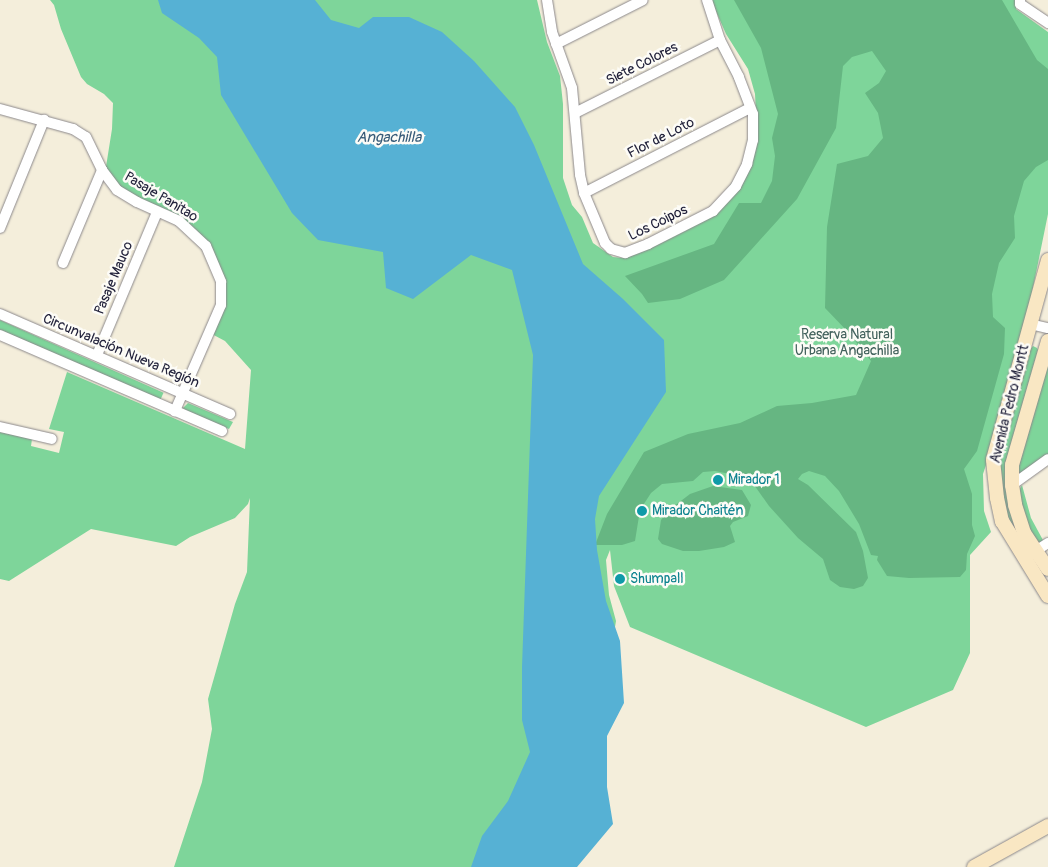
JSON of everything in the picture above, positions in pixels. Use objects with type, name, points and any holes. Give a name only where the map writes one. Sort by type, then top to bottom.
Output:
[{"type":"main road","name":"Avenida Pedro Montt","points":[[1048,260],[993,460],[996,498],[1002,521],[1048,596]]},
{"type":"main road","name":"Avenida Pedro Montt","points":[[1048,341],[1012,465],[1012,485],[1020,522],[1048,569]]},
{"type":"main road","points":[[974,867],[1048,826]]},
{"type":"street","name":"Los Coipos","points":[[547,0],[556,44],[572,88],[576,113],[580,175],[584,193],[605,243],[611,249],[626,253],[633,252],[713,211],[736,186],[751,152],[754,127],[750,108],[739,77],[720,40],[707,0]]},
{"type":"street","points":[[556,44],[643,0]]},
{"type":"street","points":[[1020,0],[1020,4],[1048,23]]},
{"type":"street","name":"Siete Colores","points":[[576,113],[720,40]]},
{"type":"street","name":"Flor de Loto","points":[[584,193],[750,108]]},
{"type":"street","name":"Pasaje Panitao","points":[[0,109],[73,129],[86,137],[102,170],[117,190],[157,212],[179,221],[206,246],[221,282],[221,305],[175,411]]},
{"type":"street","points":[[0,228],[44,120]]},
{"type":"street","points":[[63,263],[102,170]]},
{"type":"street","name":"Pasaje Mauco","points":[[97,355],[157,212]]},
{"type":"street","name":"Circunvalación Nueva Región","points":[[0,314],[230,414]]},
{"type":"street","points":[[1030,324],[1048,328]]},
{"type":"street","points":[[0,335],[222,430]]},
{"type":"street","points":[[0,427],[52,439]]},
{"type":"street","points":[[1012,485],[1048,459]]},
{"type":"street","points":[[1024,559],[1048,543]]},
{"type":"green space","name":"Reserva Natural Urbana Angachilla","points":[[50,0],[537,0],[547,42],[560,76],[563,104],[563,178],[572,205],[582,217],[593,243],[613,257],[623,258],[653,247],[712,210],[743,168],[756,113],[755,94],[748,69],[726,34],[711,0],[1016,0],[1016,9],[1048,32],[1048,214],[1025,327],[1003,414],[983,474],[984,511],[991,532],[970,555],[970,653],[953,690],[866,727],[630,627],[614,586],[610,550],[606,560],[609,595],[616,621],[575,867],[174,867],[202,782],[212,729],[208,699],[235,604],[247,572],[250,498],[248,504],[235,518],[190,537],[176,546],[91,529],[9,581],[0,579],[0,432],[32,439],[31,446],[59,453],[64,432],[49,429],[67,372],[245,449],[251,370],[225,341],[208,332],[219,306],[219,291],[209,250],[179,216],[170,211],[132,199],[105,173],[112,129],[113,103],[104,94],[87,84],[81,77],[61,29],[54,5]]},
{"type":"green space","points":[[734,0],[1002,0],[1037,60],[1048,69],[1048,160],[1036,167],[1024,181],[1014,216],[1015,238],[999,263],[992,294],[993,317],[1005,328],[1004,354],[977,451],[964,469],[972,494],[972,525],[975,536],[967,554],[966,570],[960,577],[909,578],[887,576],[877,560],[878,556],[871,555],[859,524],[839,491],[825,476],[809,471],[802,474],[798,479],[808,485],[856,532],[863,551],[868,578],[863,586],[854,589],[840,587],[830,580],[823,559],[798,538],[769,506],[752,482],[738,480],[730,474],[715,471],[703,472],[693,481],[662,484],[651,493],[640,510],[635,541],[622,545],[595,545],[607,514],[644,452],[688,434],[740,423],[777,406],[812,403],[856,395],[871,361],[849,333],[825,308],[827,227],[837,164],[868,156],[883,138],[878,113],[865,93],[879,83],[886,71],[872,51],[852,57],[843,66],[836,128],[797,199],[724,280],[680,299],[648,303],[625,276],[714,244],[739,203],[761,203],[772,181],[775,156],[772,138],[778,114],[761,48]]},
{"type":"green space","points":[[0,320],[164,393],[160,401],[0,330]]},
{"type":"green space","points":[[1033,346],[1038,350],[1005,465],[1007,495],[1012,519],[1021,537],[1017,539],[1009,520],[1002,494],[999,460],[1030,349]]},
{"type":"green space","points":[[1048,361],[1048,456],[1023,477],[1017,473]]},
{"type":"green space","points":[[188,403],[233,422],[229,429],[185,411],[183,408]]},
{"type":"green space","points":[[1022,485],[1031,518],[1044,542],[1039,544],[1031,539],[1017,494]]},
{"type":"green space","points":[[713,486],[742,490],[751,505],[748,516],[733,522],[730,526],[735,542],[724,547],[699,551],[683,551],[662,544],[658,539],[661,520],[669,510],[690,494]]},
{"type":"water","name":"Angachilla","points":[[158,0],[315,0],[331,20],[359,28],[373,17],[409,17],[442,32],[474,61],[515,107],[534,145],[583,264],[623,299],[664,340],[666,392],[599,496],[595,519],[597,550],[606,601],[620,641],[624,703],[607,736],[607,787],[613,824],[577,867],[471,867],[482,836],[508,801],[530,752],[522,720],[522,667],[533,355],[512,270],[471,255],[413,299],[386,288],[383,252],[318,240],[292,213],[221,95],[217,57],[199,38],[162,13]]},
{"type":"place","name":"Mirador 1","points":[[718,480]]},
{"type":"place","name":"Mirador Chaitén","points":[[642,511]]},
{"type":"place","name":"Shumpall","points":[[620,579]]}]
